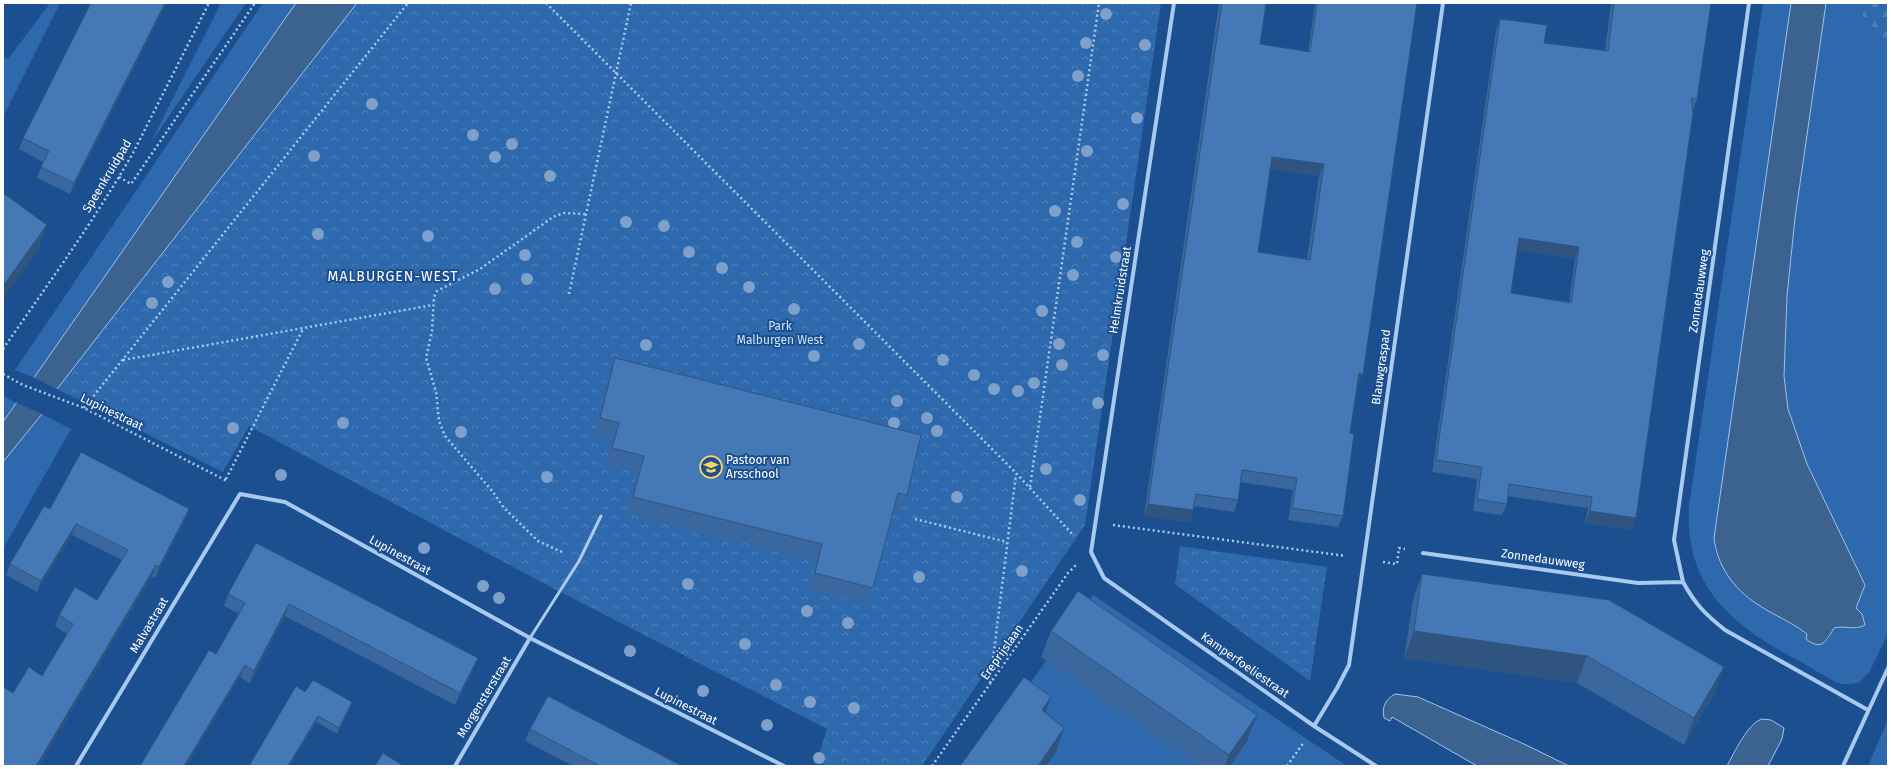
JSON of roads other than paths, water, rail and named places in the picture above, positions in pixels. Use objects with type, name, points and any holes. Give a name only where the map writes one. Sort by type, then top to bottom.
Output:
[{"type":"street","name":"Helmkruidstraat","points":[[1104,578],[1091,552],[1174,3]]},
{"type":"street","name":"Blauwgraspad","points":[[1314,726],[1349,665],[1443,3]]},
{"type":"street","name":"Zonnedauwweg","points":[[1749,3],[1674,540],[1683,582],[1693,601],[1710,618],[1725,630],[1868,710]]},
{"type":"street","name":"Lupinestraat","points":[[240,494],[285,502],[530,638],[784,766]]},
{"type":"street","name":"Malvastraat","points":[[76,766],[240,494]]},
{"type":"street","name":"Zonnedauwweg","points":[[1423,553],[1638,583],[1683,582]]},
{"type":"street","name":"Kamperfoeliestraat","points":[[1104,578],[1314,726],[1376,766]]},
{"type":"street","name":"Morgensterstraat","points":[[455,766],[530,638]]},
{"type":"street","points":[[1843,766],[1888,668]]},
{"type":"lane","points":[[530,638],[579,561],[601,516]]},
{"type":"place","name":"Pastoor van Arsschool","points":[[711,467]]},
{"type":"district","name":"MALBURGEN-WEST","points":[[393,276]]},
{"type":"park label","name":"Park Malburgen West","points":[[780,333]]}]
